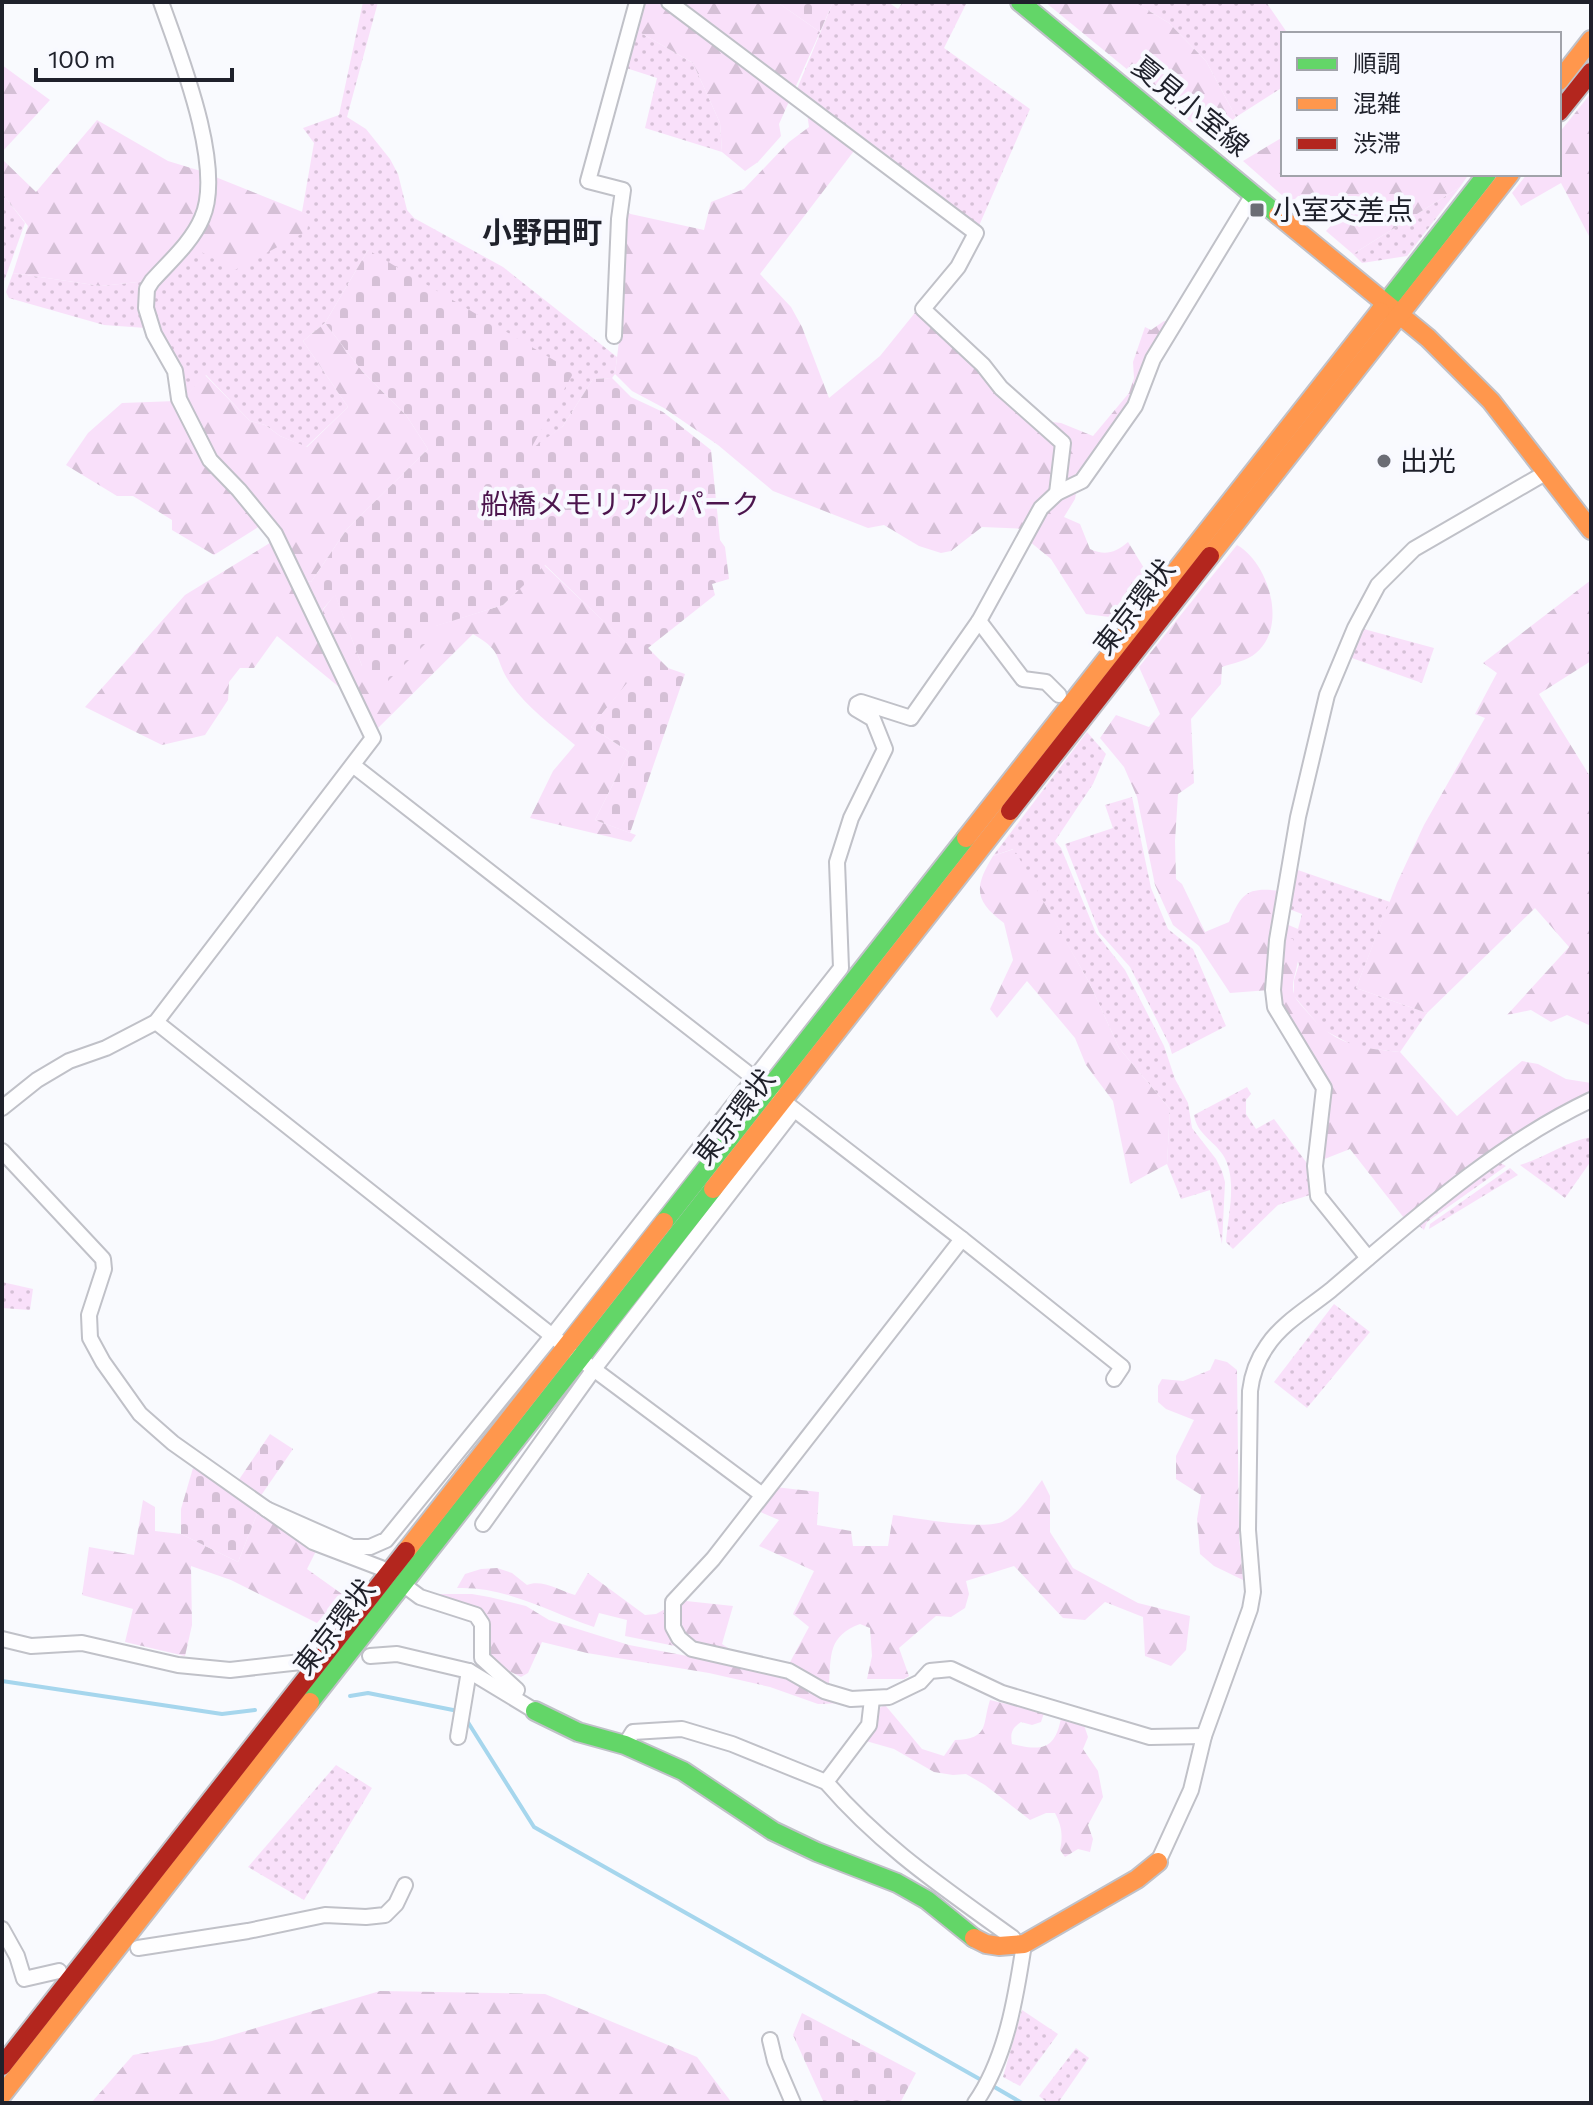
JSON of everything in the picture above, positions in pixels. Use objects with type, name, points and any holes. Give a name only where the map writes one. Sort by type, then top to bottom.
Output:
[{"type":"main road","name":"夏見小室線","points":[[1020,2],[1254,193],[1469,376],[1591,530]]},
{"type":"main road","points":[[1561,78],[1591,40]]},
{"type":"main road","points":[[1561,110],[1591,72]]},
{"type":"main road","name":"東京環状","points":[[1393,310],[1486,176]]},
{"type":"main road","name":"東京環状","points":[[2,2095],[396,1580],[775,1094],[1393,310],[1508,176]]},
{"type":"main road","name":"東京環状","points":[[2,2066],[396,1580]]},
{"type":"main road","points":[[535,1711],[578,1732],[625,1745],[683,1771],[773,1831],[910,1890],[978,1940],[999,1946],[1019,1941],[1137,1879],[1158,1862]]},
{"type":"street","points":[[2,1108],[37,1080],[69,1061],[106,1048],[156,1022],[373,738],[275,534],[210,460],[179,399],[175,371],[154,334],[146,308],[147,289],[193,235],[206,205],[205,145],[196,107],[161,2]]},
{"type":"street","points":[[614,336],[623,190],[588,181],[637,2]]},
{"type":"street","points":[[669,2],[976,233],[958,267],[923,309],[983,365],[1001,388],[1063,443],[1057,493]]},
{"type":"street","points":[[266,1509],[352,1547],[370,1547],[386,1540],[573,1353],[775,1094],[841,968],[837,862],[851,818],[885,749],[873,719],[856,709],[857,704],[861,702],[911,718],[979,621],[1035,515],[1057,493],[1082,481],[1135,406],[1153,359],[1254,193]]},
{"type":"street","points":[[1368,1258],[1318,1196],[1315,1166],[1324,1088],[1275,1007],[1273,990],[1277,940],[1298,817],[1327,695],[1355,628],[1378,585],[1414,549],[1547,472]]},
{"type":"street","points":[[979,621],[1023,679],[1046,682],[1059,695]]},
{"type":"street","points":[[354,766],[1122,1367],[1114,1379]]},
{"type":"street","points":[[156,1022],[573,1353],[761,1494]]},
{"type":"street","points":[[1158,1862],[1191,1790],[1204,1736],[1250,1609],[1253,1592],[1248,1530],[1253,1371],[1267,1344],[1498,1154],[1558,1116],[1591,1100]]},
{"type":"street","points":[[2,1151],[103,1259],[104,1269],[89,1315],[90,1338],[140,1414],[173,1443],[313,1542],[381,1568],[420,1597],[479,1617],[482,1658],[517,1690],[513,1697]]},
{"type":"street","points":[[962,1239],[713,1559],[673,1602],[673,1627],[679,1638],[692,1649],[789,1671],[824,1691],[851,1699],[889,1697],[920,1682],[930,1671],[951,1669],[1002,1693],[1150,1737],[1204,1736]]},
{"type":"street","points":[[483,1524],[573,1353]]},
{"type":"street","points":[[2,1639],[31,1646],[82,1643],[178,1665],[230,1670],[301,1662]]},
{"type":"street","points":[[370,1656],[397,1654],[469,1671],[535,1711]]},
{"type":"street","points":[[460,1729],[469,1671]]},
{"type":"street","points":[[826,1782],[863,1736],[869,1725],[872,1699]]},
{"type":"street","points":[[625,1745],[633,1732],[682,1729],[732,1744],[826,1782],[875,1835],[923,1875],[944,1886],[1019,1941],[1009,2020],[990,2079],[978,2098]]},
{"type":"street","points":[[910,1890],[923,1875]]},
{"type":"street","points":[[138,1948],[325,1915],[385,1915],[396,1904],[405,1885]]},
{"type":"street","points":[[2,1929],[17,1956],[24,1979],[59,1971]]},
{"type":"street","points":[[770,2040],[775,2061],[793,2103]]},
{"type":"green space","points":[[363,2],[378,2],[347,117],[366,129],[390,159],[398,174],[407,210],[414,218],[503,267],[617,357],[612,378],[593,379],[563,426],[529,452],[368,250],[325,323],[303,341],[348,407],[306,447],[280,436],[265,425],[250,421],[206,375],[184,398],[178,368],[150,309],[152,290],[190,246],[310,215],[302,212],[314,143],[303,128],[339,115]]},
{"type":"green space","points":[[642,2],[777,2],[820,32],[779,124],[781,136],[758,162],[745,171],[722,152],[720,123],[693,63],[634,29]]},
{"type":"green space","points":[[777,2],[833,2],[820,32]]},
{"type":"green space","points":[[833,2],[888,2],[898,9],[903,2],[967,2],[944,48],[1030,109],[978,228],[797,89]]},
{"type":"green space","points":[[1045,2],[1134,2],[1169,23],[1206,61],[1236,117],[1212,139]]},
{"type":"green space","points":[[1134,2],[1266,2],[1287,32],[1281,32],[1281,88],[1236,117],[1206,61],[1169,23]]},
{"type":"green space","points":[[634,29],[693,63],[720,123],[722,152],[645,128],[657,78],[623,67]]},
{"type":"green space","points":[[2,65],[50,100],[2,152]]},
{"type":"green space","points":[[1591,93],[1589,236],[1561,183],[1521,206],[1512,193],[1525,176],[1561,176],[1561,130]]},
{"type":"green space","points":[[806,106],[857,147],[760,274],[791,307],[802,327],[829,398],[880,356],[918,309],[1057,443],[1053,492],[1027,529],[982,527],[951,551],[941,553],[919,546],[884,525],[868,528],[773,491],[718,445],[664,408],[632,391],[615,374],[626,213],[704,230],[711,202],[744,189],[789,142],[809,127]]},
{"type":"green space","points":[[97,120],[168,161],[204,172],[199,217],[147,281],[101,286],[13,273],[28,226],[2,193],[2,159],[36,192]]},
{"type":"green space","points":[[1281,138],[1281,176],[1468,176],[1460,187],[1353,254],[1326,231],[1339,217],[1314,195],[1298,196],[1291,203],[1243,161]]},
{"type":"green space","points":[[213,176],[310,215],[307,231],[235,270],[190,246],[209,214]]},
{"type":"green space","points":[[1460,187],[1407,256],[1362,263],[1353,254]]},
{"type":"green space","points":[[2,193],[25,223],[2,287]]},
{"type":"green space","name":"船橋メモリアルパーク","points":[[368,250],[574,372],[530,450],[563,426],[593,379],[612,378],[631,397],[663,412],[711,450],[720,540],[725,547],[729,579],[712,584],[715,595],[648,648],[668,668],[685,674],[630,833],[595,820],[629,752],[591,727],[645,661],[545,565],[503,605],[436,626],[436,633],[382,687],[362,666],[335,595],[323,609],[323,624],[304,580],[311,582],[347,529],[428,449],[406,415],[362,371],[325,323]]},
{"type":"green space","points":[[13,273],[101,286],[147,281],[146,328],[104,325],[9,298],[6,292]]},
{"type":"green space","points":[[1164,321],[1171,323],[1130,408],[1082,478],[1060,490],[1067,441],[1043,421],[1061,423],[1093,436],[1129,393],[1134,378],[1133,362],[1145,327],[1151,330]]},
{"type":"green space","points":[[325,323],[362,371],[406,415],[428,449],[347,529],[311,582],[304,580],[213,458],[184,398],[205,375],[250,421],[265,425],[280,436],[307,447],[348,407],[303,341]]},
{"type":"green space","points":[[176,401],[263,524],[214,555],[172,530],[172,520],[133,496],[117,496],[66,465],[88,433],[122,403]]},
{"type":"green space","points":[[1077,488],[1075,499],[1064,517],[1080,524],[1090,549],[1095,551],[1110,552],[1128,542],[1152,581],[1125,619],[1086,614],[1051,559],[1029,541],[1044,508]]},
{"type":"green space","points":[[273,541],[350,696],[277,636],[254,668],[240,668],[229,682],[228,700],[205,735],[162,745],[85,707],[185,595]]},
{"type":"green space","points":[[1237,545],[1258,566],[1266,580],[1272,612],[1271,628],[1266,642],[1256,653],[1222,667],[1221,684],[1191,719],[1194,783],[1178,794],[1175,841],[1176,879],[1182,884],[1205,932],[1229,922],[1242,898],[1253,891],[1281,891],[1269,990],[1230,993],[1199,946],[1173,925],[1155,885],[1137,797],[1124,767],[1100,738],[1116,715],[1149,727],[1160,714],[1139,667]]},
{"type":"green space","points":[[544,565],[646,661],[591,727],[629,752],[595,820],[636,835],[631,842],[530,818],[553,771],[575,745],[524,701],[510,683],[494,651],[483,640],[473,634],[378,728],[323,624],[323,610],[335,594],[362,666],[435,626],[503,605]]},
{"type":"green space","points":[[1591,580],[1591,661],[1539,694],[1591,778],[1591,1026],[1567,1015],[1551,1022],[1531,1010],[1507,1015],[1569,947],[1535,908],[1427,1013],[1356,988],[1397,883],[1424,825],[1485,718],[1475,714],[1497,673],[1483,663]]},
{"type":"green space","points":[[1360,628],[1434,648],[1422,683],[1349,657]]},
{"type":"green space","points":[[1087,732],[1106,754],[1093,784],[1055,841],[1061,848],[1096,933],[1125,970],[1164,1046],[1175,1079],[1188,1103],[1192,1128],[1222,1171],[1225,1182],[1222,1244],[1210,1190],[1181,1199],[1167,1164],[1170,1109],[1119,1048],[1090,984],[1013,849],[993,856]]},
{"type":"green space","points":[[1132,797],[1151,888],[1168,929],[1193,949],[1226,1026],[1172,1054],[1130,967],[1099,932],[1065,844],[1113,828],[1105,805]]},
{"type":"green space","points":[[1014,849],[1090,984],[1119,1048],[1170,1109],[1167,1164],[1130,1184],[1113,1101],[1086,1065],[1075,1038],[1027,981],[997,1018],[990,1009],[1013,960],[1004,923],[987,908],[982,900],[980,885],[993,856]]},
{"type":"green space","points":[[1295,869],[1390,902],[1356,988],[1427,1013],[1400,1052],[1356,1047],[1322,1029],[1294,996],[1294,980],[1299,964],[1284,939],[1286,924],[1298,929],[1302,914],[1289,909]]},
{"type":"green space","points":[[1284,939],[1293,939],[1298,955],[1294,994],[1319,1025],[1350,1044],[1400,1052],[1457,1116],[1522,1061],[1538,1064],[1566,1079],[1591,1083],[1591,1091],[1517,1134],[1404,1218],[1350,1149],[1322,1160],[1329,1098],[1281,1008],[1278,990]]},
{"type":"green space","points":[[1247,1087],[1251,1094],[1246,1100],[1246,1114],[1256,1129],[1274,1119],[1312,1170],[1313,1194],[1278,1205],[1233,1249],[1226,1242],[1231,1197],[1228,1165],[1198,1127],[1194,1115]]},
{"type":"green space","points":[[1591,1137],[1591,1161],[1565,1198],[1520,1165],[1573,1142]]},
{"type":"green space","points":[[1497,1161],[1506,1166],[1427,1222],[1424,1230],[1418,1225]]},
{"type":"green space","points":[[1510,1168],[1518,1175],[1429,1229],[1430,1224]]},
{"type":"green space","points":[[2,1282],[33,1289],[30,1310],[2,1308]]},
{"type":"green space","points":[[1334,1304],[1370,1332],[1307,1408],[1274,1382]]},
{"type":"green space","points":[[1215,1359],[1227,1362],[1237,1370],[1239,1536],[1243,1580],[1214,1566],[1200,1554],[1197,1519],[1201,1495],[1176,1479],[1176,1456],[1194,1420],[1166,1409],[1158,1402],[1158,1386],[1162,1379],[1183,1381],[1210,1370]]},
{"type":"green space","points":[[270,1434],[293,1449],[260,1497],[238,1481]]},
{"type":"green space","points":[[193,1468],[259,1509],[238,1562],[181,1534],[181,1509]]},
{"type":"green space","points":[[1042,1480],[1050,1496],[1050,1532],[1073,1568],[1138,1603],[1190,1616],[1186,1650],[1171,1666],[1145,1656],[1143,1617],[1105,1602],[1085,1620],[1063,1618],[1014,1566],[966,1581],[969,1594],[965,1608],[951,1617],[936,1616],[899,1648],[909,1676],[904,1679],[867,1679],[872,1656],[870,1628],[860,1624],[842,1634],[833,1648],[829,1685],[789,1664],[809,1627],[793,1614],[814,1571],[759,1546],[779,1520],[758,1511],[775,1487],[819,1492],[817,1525],[851,1531],[853,1546],[888,1546],[893,1515],[951,1523],[995,1524],[1015,1513]]},
{"type":"green space","points":[[143,1500],[155,1507],[155,1531],[181,1534],[238,1562],[259,1509],[317,1549],[307,1569],[342,1594],[317,1623],[231,1580],[191,1566],[192,1625],[185,1656],[125,1642],[133,1609],[82,1595],[89,1547],[134,1555]]},
{"type":"green space","points":[[497,1568],[512,1573],[527,1585],[545,1584],[575,1595],[588,1573],[645,1615],[656,1614],[669,1607],[685,1648],[625,1636],[627,1620],[599,1613],[594,1627],[493,1591],[457,1588],[465,1574]]},
{"type":"green space","points":[[439,1594],[489,1597],[526,1606],[549,1620],[629,1645],[788,1675],[846,1703],[818,1704],[770,1687],[709,1673],[587,1653],[542,1642],[528,1673],[521,1677],[489,1661],[486,1625],[462,1605]]},
{"type":"green space","points":[[686,1601],[733,1606],[722,1644],[742,1657],[697,1646],[676,1626],[679,1607]]},
{"type":"green space","points":[[990,1700],[1044,1713],[1041,1722],[1032,1725],[1021,1722],[1016,1726],[1012,1744],[1046,1746],[1055,1737],[1061,1718],[1084,1725],[1088,1737],[1083,1749],[1098,1771],[1103,1797],[1088,1825],[1093,1839],[1090,1852],[1078,1849],[1065,1857],[1060,1850],[1061,1831],[1055,1813],[1046,1813],[1030,1820],[966,1774],[934,1772],[894,1749],[866,1741],[876,1710],[885,1705],[922,1749],[944,1756],[955,1740],[974,1737],[983,1729]]},
{"type":"green space","points":[[336,1765],[372,1788],[304,1900],[248,1867]]},
{"type":"green space","points":[[380,1991],[545,1994],[697,2057],[732,2103],[91,2103],[133,2055],[212,2041]]},
{"type":"green space","points":[[1022,2010],[1058,2034],[1020,2086],[1003,2077]]},
{"type":"green space","points":[[802,2013],[916,2073],[900,2103],[824,2103],[793,2035]]},
{"type":"green space","points":[[1076,2048],[1089,2058],[1058,2103],[1048,2103],[1039,2096]]},
{"type":"waterway","points":[[2,1681],[222,1714],[255,1710]]},
{"type":"waterway","points":[[350,1696],[368,1693],[458,1711]]},
{"type":"waterway","points":[[464,1716],[534,1827],[983,2081]]},
{"type":"waterway","points":[[991,2085],[1022,2103]]},
{"type":"traffic: fast","points":[[1020,2],[1278,215]]},
{"type":"traffic: fast","points":[[1380,311],[1485,176]]},
{"type":"traffic: fast","points":[[664,1222],[966,838]]},
{"type":"traffic: fast","points":[[310,1702],[713,1189]]},
{"type":"traffic: fast","points":[[535,1711],[578,1732],[625,1745],[683,1771],[773,1831],[897,1883],[927,1900],[974,1938]]},
{"type":"traffic: slow","points":[[1561,78],[1591,40]]},
{"type":"traffic: slow","points":[[1210,556],[1508,176]]},
{"type":"traffic: slow","points":[[1278,215],[1428,338],[1491,401],[1591,530]]},
{"type":"traffic: slow","points":[[966,838],[1380,311]]},
{"type":"traffic: slow","points":[[713,1189],[1010,811]]},
{"type":"traffic: slow","points":[[406,1551],[664,1222]]},
{"type":"traffic: slow","points":[[2,2095],[310,1702]]},
{"type":"traffic: slow","points":[[974,1938],[999,1946],[1024,1944],[1137,1879],[1158,1862]]},
{"type":"traffic: jam","points":[[1561,110],[1591,72]]},
{"type":"traffic: jam","points":[[1010,811],[1210,556]]},
{"type":"traffic: jam","points":[[2,2066],[406,1551]]},
{"type":"place","name":"小室交差点","points":[[1257,210]]},
{"type":"place","name":"出光","points":[[1384,461]]},
{"type":"district","name":"小野田町","points":[[542,233]]}]
